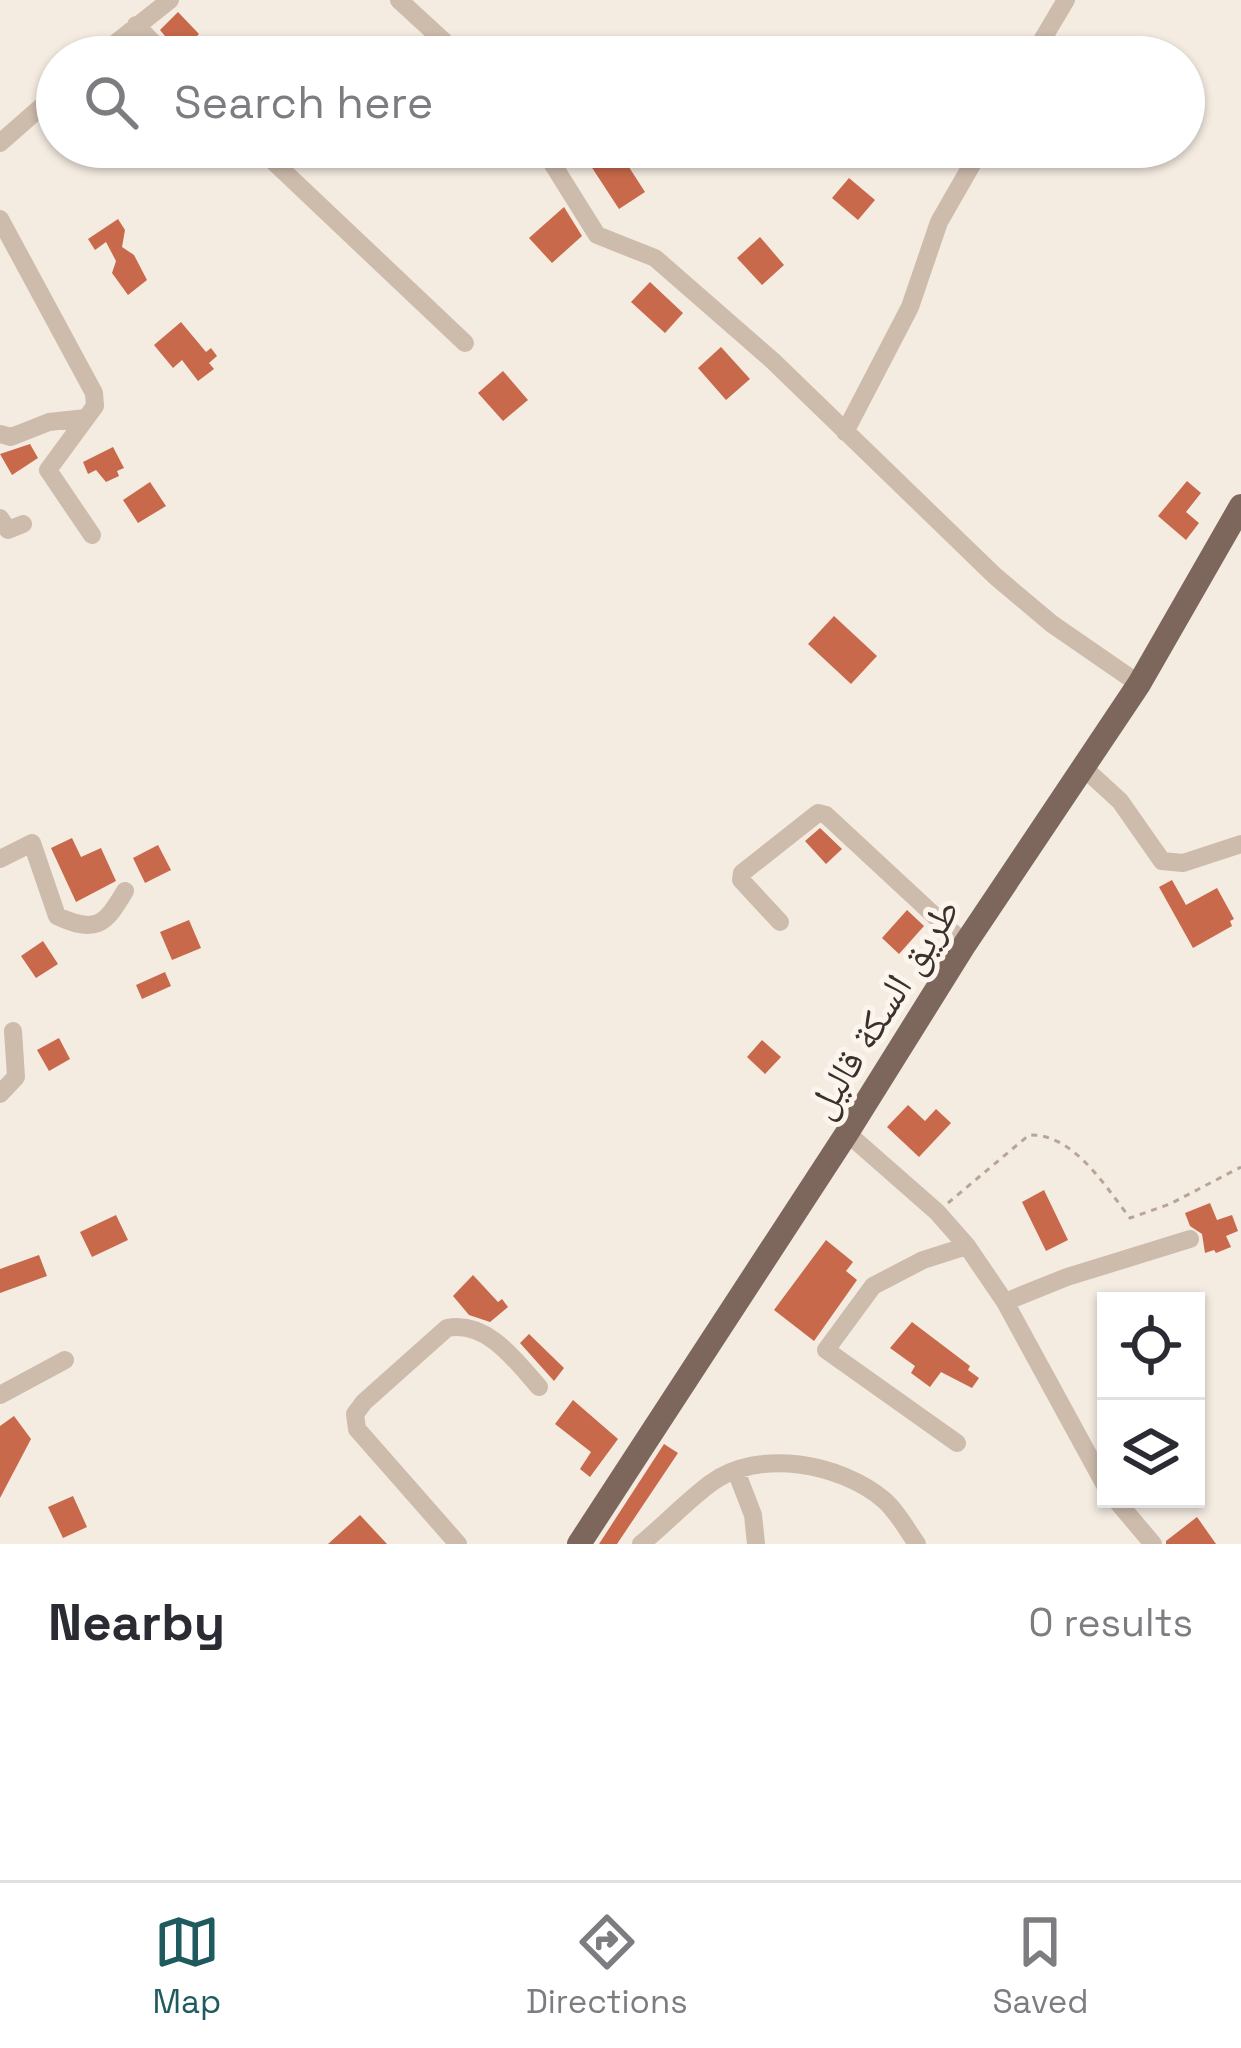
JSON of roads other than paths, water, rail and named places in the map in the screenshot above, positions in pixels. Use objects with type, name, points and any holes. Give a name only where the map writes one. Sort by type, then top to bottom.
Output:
[{"type":"main road","name":"طريق السكة قاليل","points":[[579,1544],[965,944],[1139,684],[1241,506]]},
{"type":"street","points":[[123,36],[170,0]]},
{"type":"street","points":[[399,0],[438,36]]},
{"type":"street","points":[[1045,36],[1066,0]]},
{"type":"street","points":[[136,25],[147,36]]},
{"type":"street","points":[[0,142],[36,111]]},
{"type":"street","points":[[280,168],[465,344]]},
{"type":"street","points":[[555,168],[597,235],[655,258],[995,576],[1052,624],[1139,684]]},
{"type":"street","points":[[845,432],[910,307],[939,222],[970,168]]},
{"type":"street","points":[[0,219],[94,393],[95,406],[48,470],[92,535]]},
{"type":"street","points":[[0,434],[11,437],[49,422],[86,418]]},
{"type":"street","points":[[0,518],[8,530],[23,524]]},
{"type":"street","points":[[1084,768],[1120,801],[1162,861],[1183,863],[1241,844]]},
{"type":"street","points":[[780,922],[741,880],[742,873],[818,813],[826,815],[965,944]]},
{"type":"street","points":[[0,859],[32,843],[57,916],[77,925],[97,926],[125,891]]},
{"type":"street","points":[[0,1094],[16,1077],[13,1031]]},
{"type":"street","points":[[847,1133],[938,1212],[967,1246],[1005,1302],[1097,1471]]},
{"type":"street","points":[[1005,1302],[1067,1276],[1190,1239]]},
{"type":"street","points":[[957,1442],[826,1350],[873,1286],[923,1260],[967,1246]]},
{"type":"street","points":[[458,1544],[357,1430],[355,1414],[447,1328],[459,1326],[491,1338],[539,1387]]},
{"type":"street","points":[[0,1395],[65,1360]]},
{"type":"street","points":[[641,1544],[711,1483],[771,1461],[858,1483],[886,1502],[917,1544]]},
{"type":"street","points":[[736,1471],[753,1515],[756,1544]]},
{"type":"street","points":[[1123,1508],[1153,1544]]}]
